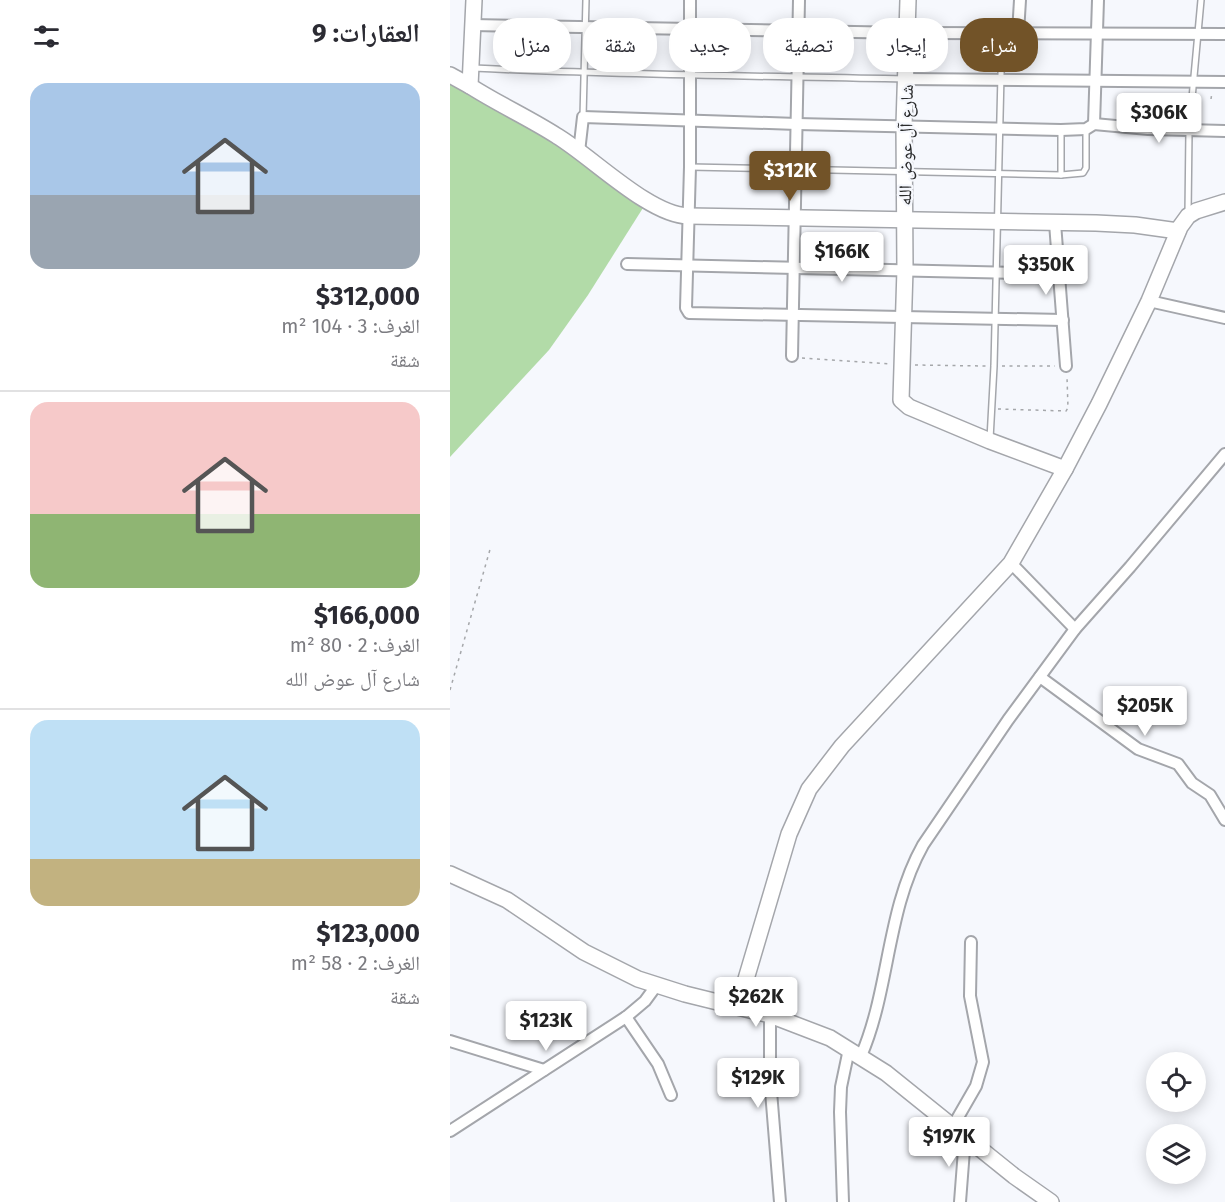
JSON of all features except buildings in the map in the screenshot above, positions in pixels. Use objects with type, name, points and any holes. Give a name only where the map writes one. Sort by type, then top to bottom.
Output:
[{"type":"street","points":[[470,86],[474,0]]},
{"type":"street","points":[[690,0],[690,18]]},
{"type":"street","points":[[799,0],[799,18]]},
{"type":"street","name":"شارع آل عوض الله","points":[[907,18],[908,0]]},
{"type":"street","points":[[1019,18],[1020,0]]},
{"type":"street","points":[[1090,127],[1096,80],[1098,0]]},
{"type":"street","points":[[473,25],[583,27]]},
{"type":"street","points":[[1038,33],[1225,34]]},
{"type":"street","points":[[690,72],[686,308],[690,313],[1063,320]]},
{"type":"street","points":[[792,356],[798,72]]},
{"type":"street","name":"شارع آل عوض الله","points":[[906,72],[904,125],[905,270],[901,398],[905,406],[1065,469]]},
{"type":"street","points":[[450,75],[559,137],[657,207],[672,214],[1136,225],[1178,231]]},
{"type":"street","points":[[906,79],[1225,82]]},
{"type":"street","points":[[579,152],[583,117],[1061,130],[1090,127],[1225,131]]},
{"type":"street","points":[[738,1006],[789,834],[809,789],[842,746],[1011,563],[1065,469],[1149,301],[1178,231],[1188,216],[1225,202]]},
{"type":"street","points":[[1055,224],[1066,366]]},
{"type":"street","points":[[627,264],[1059,274]]},
{"type":"street","points":[[1149,301],[1225,318]]},
{"type":"street","points":[[843,1202],[841,1086],[855,1052],[872,1024],[895,922],[917,855],[1008,720],[1075,629],[1131,567],[1225,454]]},
{"type":"street","points":[[1011,563],[1075,629]]},
{"type":"street","points":[[1040,677],[1138,749],[1178,764],[1192,783],[1210,795],[1225,820]]},
{"type":"street","points":[[450,874],[507,900],[584,952],[623,972],[656,986],[770,1015],[819,1032],[855,1052],[953,1126],[1014,1176],[1051,1202]]},
{"type":"street","points":[[953,1126],[976,1086],[983,1062],[970,996],[971,942]]},
{"type":"street","points":[[450,1131],[626,1017],[645,1001],[656,986]]},
{"type":"street","points":[[770,1015],[770,1079],[780,1202]]},
{"type":"street","points":[[626,1017],[658,1064],[671,1095]]},
{"type":"street","points":[[450,1041],[544,1070]]},
{"type":"street","points":[[960,1202],[965,1137]]},
{"type":"lane","points":[[585,18],[586,0]]},
{"type":"lane","points":[[1188,216],[1189,131],[1201,0]]},
{"type":"lane","points":[[471,68],[690,76],[906,79]]},
{"type":"lane","points":[[990,441],[997,271],[1000,72]]},
{"type":"lane","points":[[583,117],[584,73]]},
{"type":"lane","points":[[690,167],[1061,175],[1083,173],[1086,168],[1090,127]]},
{"type":"lane","points":[[1061,130],[1061,175]]},
{"type":"path","points":[[792,356],[902,365],[1066,366],[1067,411],[992,408]]},
{"type":"path","points":[[450,690],[492,546]]},
{"type":"green space","points":[[450,76],[648,200],[588,295],[549,350],[450,457]]}]
